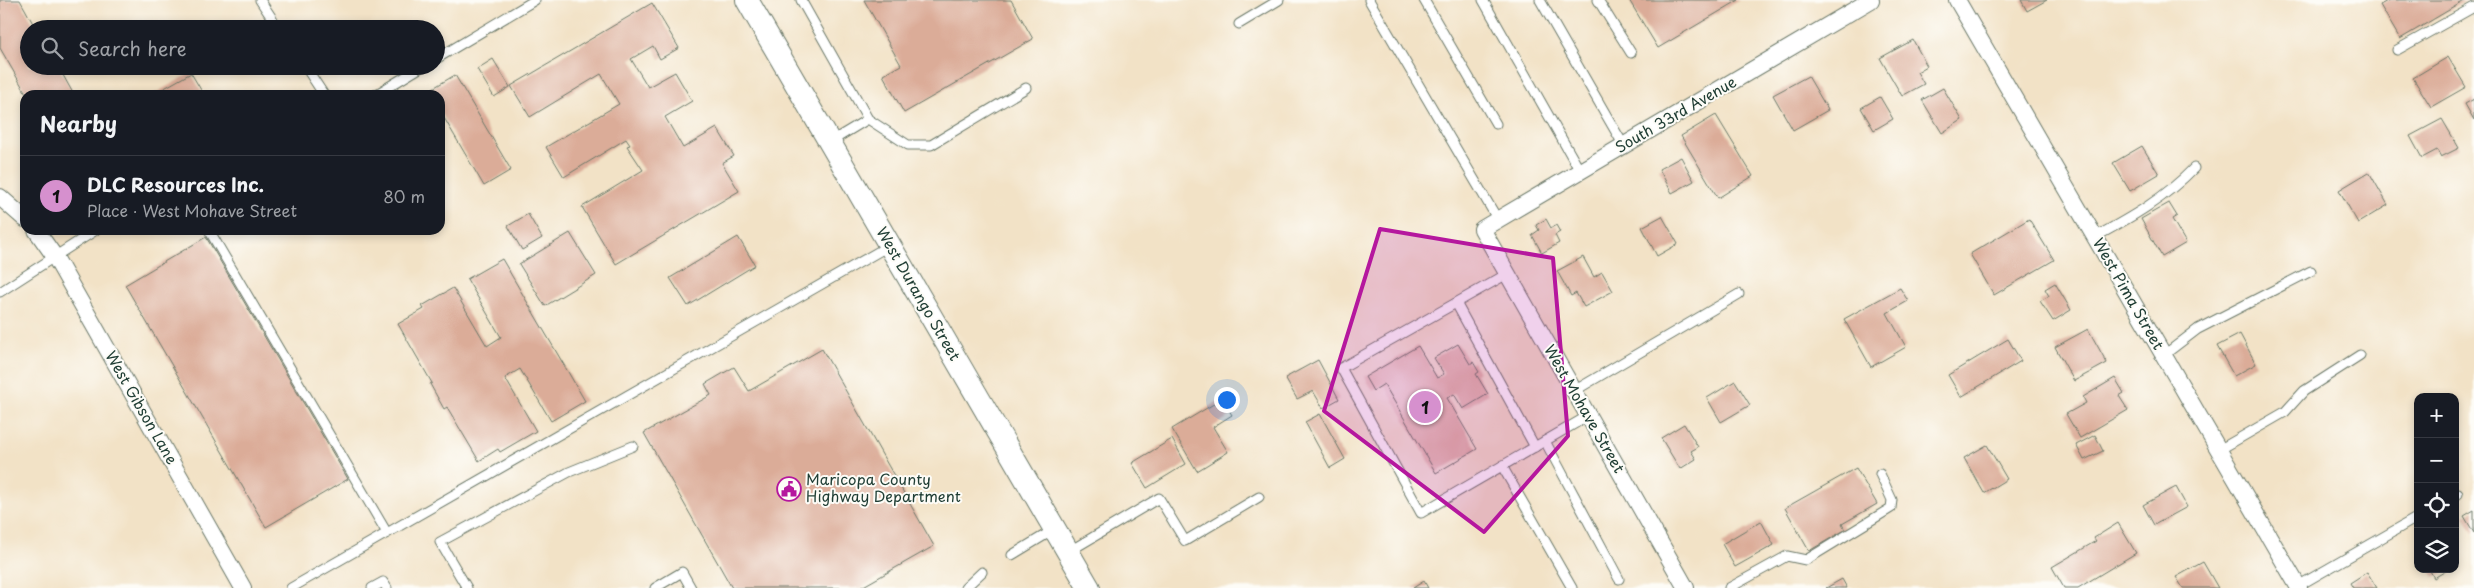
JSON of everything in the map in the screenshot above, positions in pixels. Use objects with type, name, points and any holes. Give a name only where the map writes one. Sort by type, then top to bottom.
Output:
[{"type":"street","name":"West Durango Street","points":[[747,0],[1089,588]]},
{"type":"street","name":"South 33rd Avenue","points":[[1482,229],[1871,0]]},
{"type":"street","name":"West Pima Street","points":[[1957,0],[2299,587]]},
{"type":"street","points":[[0,197],[20,215]]},
{"type":"street","name":"West Mohave Street","points":[[1482,229],[1686,588]]},
{"type":"street","name":"West Gibson Lane","points":[[40,235],[55,257],[243,588]]},
{"type":"lane","points":[[260,0],[273,20]]},
{"type":"lane","points":[[445,53],[535,0]]},
{"type":"lane","points":[[801,0],[868,119],[908,145],[931,145],[1026,88]]},
{"type":"lane","points":[[1239,24],[1279,0]]},
{"type":"lane","points":[[1369,0],[1498,220]]},
{"type":"lane","points":[[1424,0],[1496,124]]},
{"type":"lane","points":[[1483,0],[1580,171]]},
{"type":"lane","points":[[1540,0],[1624,146]]},
{"type":"lane","points":[[1598,0],[1631,53]]},
{"type":"lane","points":[[2397,50],[2474,7]]},
{"type":"lane","points":[[311,75],[321,90]]},
{"type":"lane","points":[[383,90],[408,75]]},
{"type":"lane","points":[[830,142],[868,119]]},
{"type":"lane","points":[[2095,237],[2127,220],[2172,190],[2194,168]]},
{"type":"lane","points":[[0,292],[88,235]]},
{"type":"lane","points":[[212,235],[387,533]]},
{"type":"lane","points":[[291,588],[890,245]]},
{"type":"lane","points":[[2164,355],[2198,329],[2311,271]]},
{"type":"lane","points":[[1507,274],[1341,368],[1421,513],[1588,416]]},
{"type":"lane","points":[[1574,391],[1739,294]]},
{"type":"lane","points":[[1456,303],[1535,447]]},
{"type":"lane","points":[[2219,450],[2285,412],[2304,391],[2360,355]]},
{"type":"lane","points":[[1545,441],[1619,579]]},
{"type":"lane","points":[[467,588],[440,542],[569,472],[633,446]]},
{"type":"lane","points":[[1502,466],[1572,588]]},
{"type":"lane","points":[[1729,588],[1787,556],[1806,560],[1891,508],[1892,500],[1880,474]]},
{"type":"lane","points":[[1068,552],[1159,498],[1186,541],[1260,497]]},
{"type":"lane","points":[[2299,587],[2414,519]]},
{"type":"lane","points":[[1012,555],[1055,529]]},
{"type":"lane","points":[[655,588],[682,572],[691,588]]},
{"type":"lane","points":[[966,588],[982,572]]},
{"type":"lane","points":[[372,588],[384,582],[387,588]]},
{"type":"highlighted area","points":[[1380,229],[1553,258],[1568,436],[1484,532],[1324,411]]},
{"type":"building","points":[[0,0],[20,0],[31,20],[20,20],[20,75],[63,75],[71,90],[24,90],[0,48]]},
{"type":"building","points":[[864,0],[1011,0],[1033,39],[904,113],[883,75],[901,65]]},
{"type":"building","points":[[1629,0],[1739,0],[1658,48]]},
{"type":"building","points":[[2021,0],[2047,0],[2027,11]]},
{"type":"building","points":[[2389,0],[2466,0],[2400,39],[2380,5]]},
{"type":"building","points":[[652,3],[679,48],[660,59],[653,46],[631,59],[648,87],[675,72],[692,101],[665,117],[683,148],[717,128],[734,156],[722,163],[739,191],[616,264],[582,207],[643,170],[627,146],[630,145],[626,139],[564,177],[546,147],[619,104],[601,74],[530,117],[511,86]]},
{"type":"building","points":[[1913,40],[1927,66],[1917,72],[1924,84],[1902,96],[1880,58]]},
{"type":"building","points":[[2448,57],[2466,87],[2431,107],[2413,78]]},
{"type":"building","points":[[493,59],[510,87],[494,97],[477,69]]},
{"type":"building","points":[[187,75],[192,75],[201,90],[161,90]]},
{"type":"building","points":[[455,75],[511,170],[484,186],[445,120],[445,90],[430,90]]},
{"type":"building","points":[[1808,76],[1828,110],[1793,130],[1773,95]]},
{"type":"building","points":[[1943,88],[1962,120],[1942,133],[1922,100]]},
{"type":"building","points":[[1880,97],[1893,119],[1874,130],[1861,108]]},
{"type":"building","points":[[2474,99],[2474,120],[2465,104]]},
{"type":"building","points":[[1716,115],[1753,176],[1718,198],[1681,136]]},
{"type":"building","points":[[2442,119],[2459,148],[2441,157],[2437,150],[2422,158],[2410,136]]},
{"type":"building","points":[[2142,146],[2159,174],[2130,191],[2113,163]]},
{"type":"building","points":[[1681,157],[1694,181],[1672,193],[1659,169]]},
{"type":"building","points":[[2369,172],[2388,205],[2358,223],[2339,190]]},
{"type":"building","points":[[2169,203],[2177,216],[2172,219],[2186,243],[2162,257],[2141,219]]},
{"type":"building","points":[[528,214],[542,238],[522,250],[508,226]]},
{"type":"building","points":[[1662,216],[1678,244],[1657,256],[1642,227]]},
{"type":"building","points":[[1546,219],[1551,228],[1556,225],[1560,232],[1555,235],[1559,243],[1542,253],[1532,235],[1539,230],[1536,225]]},
{"type":"building","points":[[2029,219],[2054,260],[1994,295],[1970,254]]},
{"type":"building","points":[[570,233],[596,275],[545,306],[519,264]]},
{"type":"building","points":[[206,237],[348,479],[266,527],[125,285]]},
{"type":"building","points":[[738,237],[755,265],[688,306],[670,278]]},
{"type":"building","points":[[1583,257],[1594,277],[1602,272],[1613,291],[1584,307],[1576,293],[1571,296],[1557,271]]},
{"type":"building","points":[[502,259],[585,401],[551,421],[520,369],[505,378],[536,431],[500,452],[498,449],[479,461],[447,407],[444,409],[430,384],[432,383],[398,324],[424,309],[422,306],[453,288],[487,346],[501,337],[467,279]]},
{"type":"building","points":[[2055,283],[2071,310],[2053,321],[2040,301],[2049,296],[2045,289]]},
{"type":"building","points":[[1900,288],[1908,301],[1887,313],[1906,347],[1871,367],[1844,319]]},
{"type":"building","points":[[2088,329],[2107,363],[2074,381],[2055,347]]},
{"type":"building","points":[[2240,334],[2256,364],[2234,376],[2217,346]]},
{"type":"building","points":[[2008,339],[2021,361],[1961,397],[1948,375]]},
{"type":"building","points":[[1458,344],[1470,364],[1473,362],[1479,372],[1476,374],[1488,394],[1463,409],[1454,394],[1447,398],[1477,449],[1436,473],[1384,384],[1373,391],[1365,377],[1418,346],[1437,378],[1444,374],[1434,358]]},
{"type":"building","name":"Maricopa County Highway Department","points":[[822,349],[934,546],[860,588],[732,588],[644,433],[711,395],[705,384],[734,367],[749,391]]},
{"type":"building","points":[[1318,360],[1339,399],[1323,408],[1313,391],[1297,399],[1285,378]]},
{"type":"building","points":[[2115,378],[2124,393],[2119,396],[2128,410],[2080,438],[2066,414],[2086,403],[2083,397]]},
{"type":"building","points":[[1735,381],[1750,405],[1721,422],[1707,398]]},
{"type":"building","points":[[1222,399],[1232,415],[1213,427],[1228,452],[1197,471],[1172,429]]},
{"type":"building","points":[[1320,414],[1345,459],[1330,468],[1305,422]]},
{"type":"building","points":[[1684,424],[1698,447],[1691,451],[1696,459],[1680,469],[1661,438]]},
{"type":"building","points":[[2095,435],[2103,451],[2084,460],[2076,445]]},
{"type":"building","points":[[1172,439],[1186,464],[1147,488],[1132,463]]},
{"type":"building","points":[[1987,445],[2007,479],[1984,493],[1964,458]]},
{"type":"building","points":[[1856,468],[1877,504],[1842,524],[1845,530],[1809,551],[1785,508]]},
{"type":"building","points":[[2176,487],[2187,507],[2154,525],[2143,505]]},
{"type":"building","points":[[2474,510],[2474,533],[2464,516]]},
{"type":"building","points":[[1761,521],[1774,545],[1735,567],[1722,544]]},
{"type":"building","points":[[2118,523],[2136,553],[2078,588],[2064,588],[2052,567],[2096,541],[2094,538]]},
{"type":"building","points":[[2203,562],[2218,588],[2183,588],[2176,577]]},
{"type":"building","points":[[2367,572],[2377,588],[2353,588],[2350,583]]},
{"type":"building","points":[[2431,573],[2442,573],[2434,578]]},
{"type":"building","points":[[1842,579],[1847,588],[1826,588]]},
{"type":"building","points":[[1424,581],[1428,588],[1413,588]]},
{"type":"place","name":"DLC Resources Inc.","points":[[1425,407]]},
{"type":"place","name":"Maricopa County Highway Department","points":[[789,489]]}]
